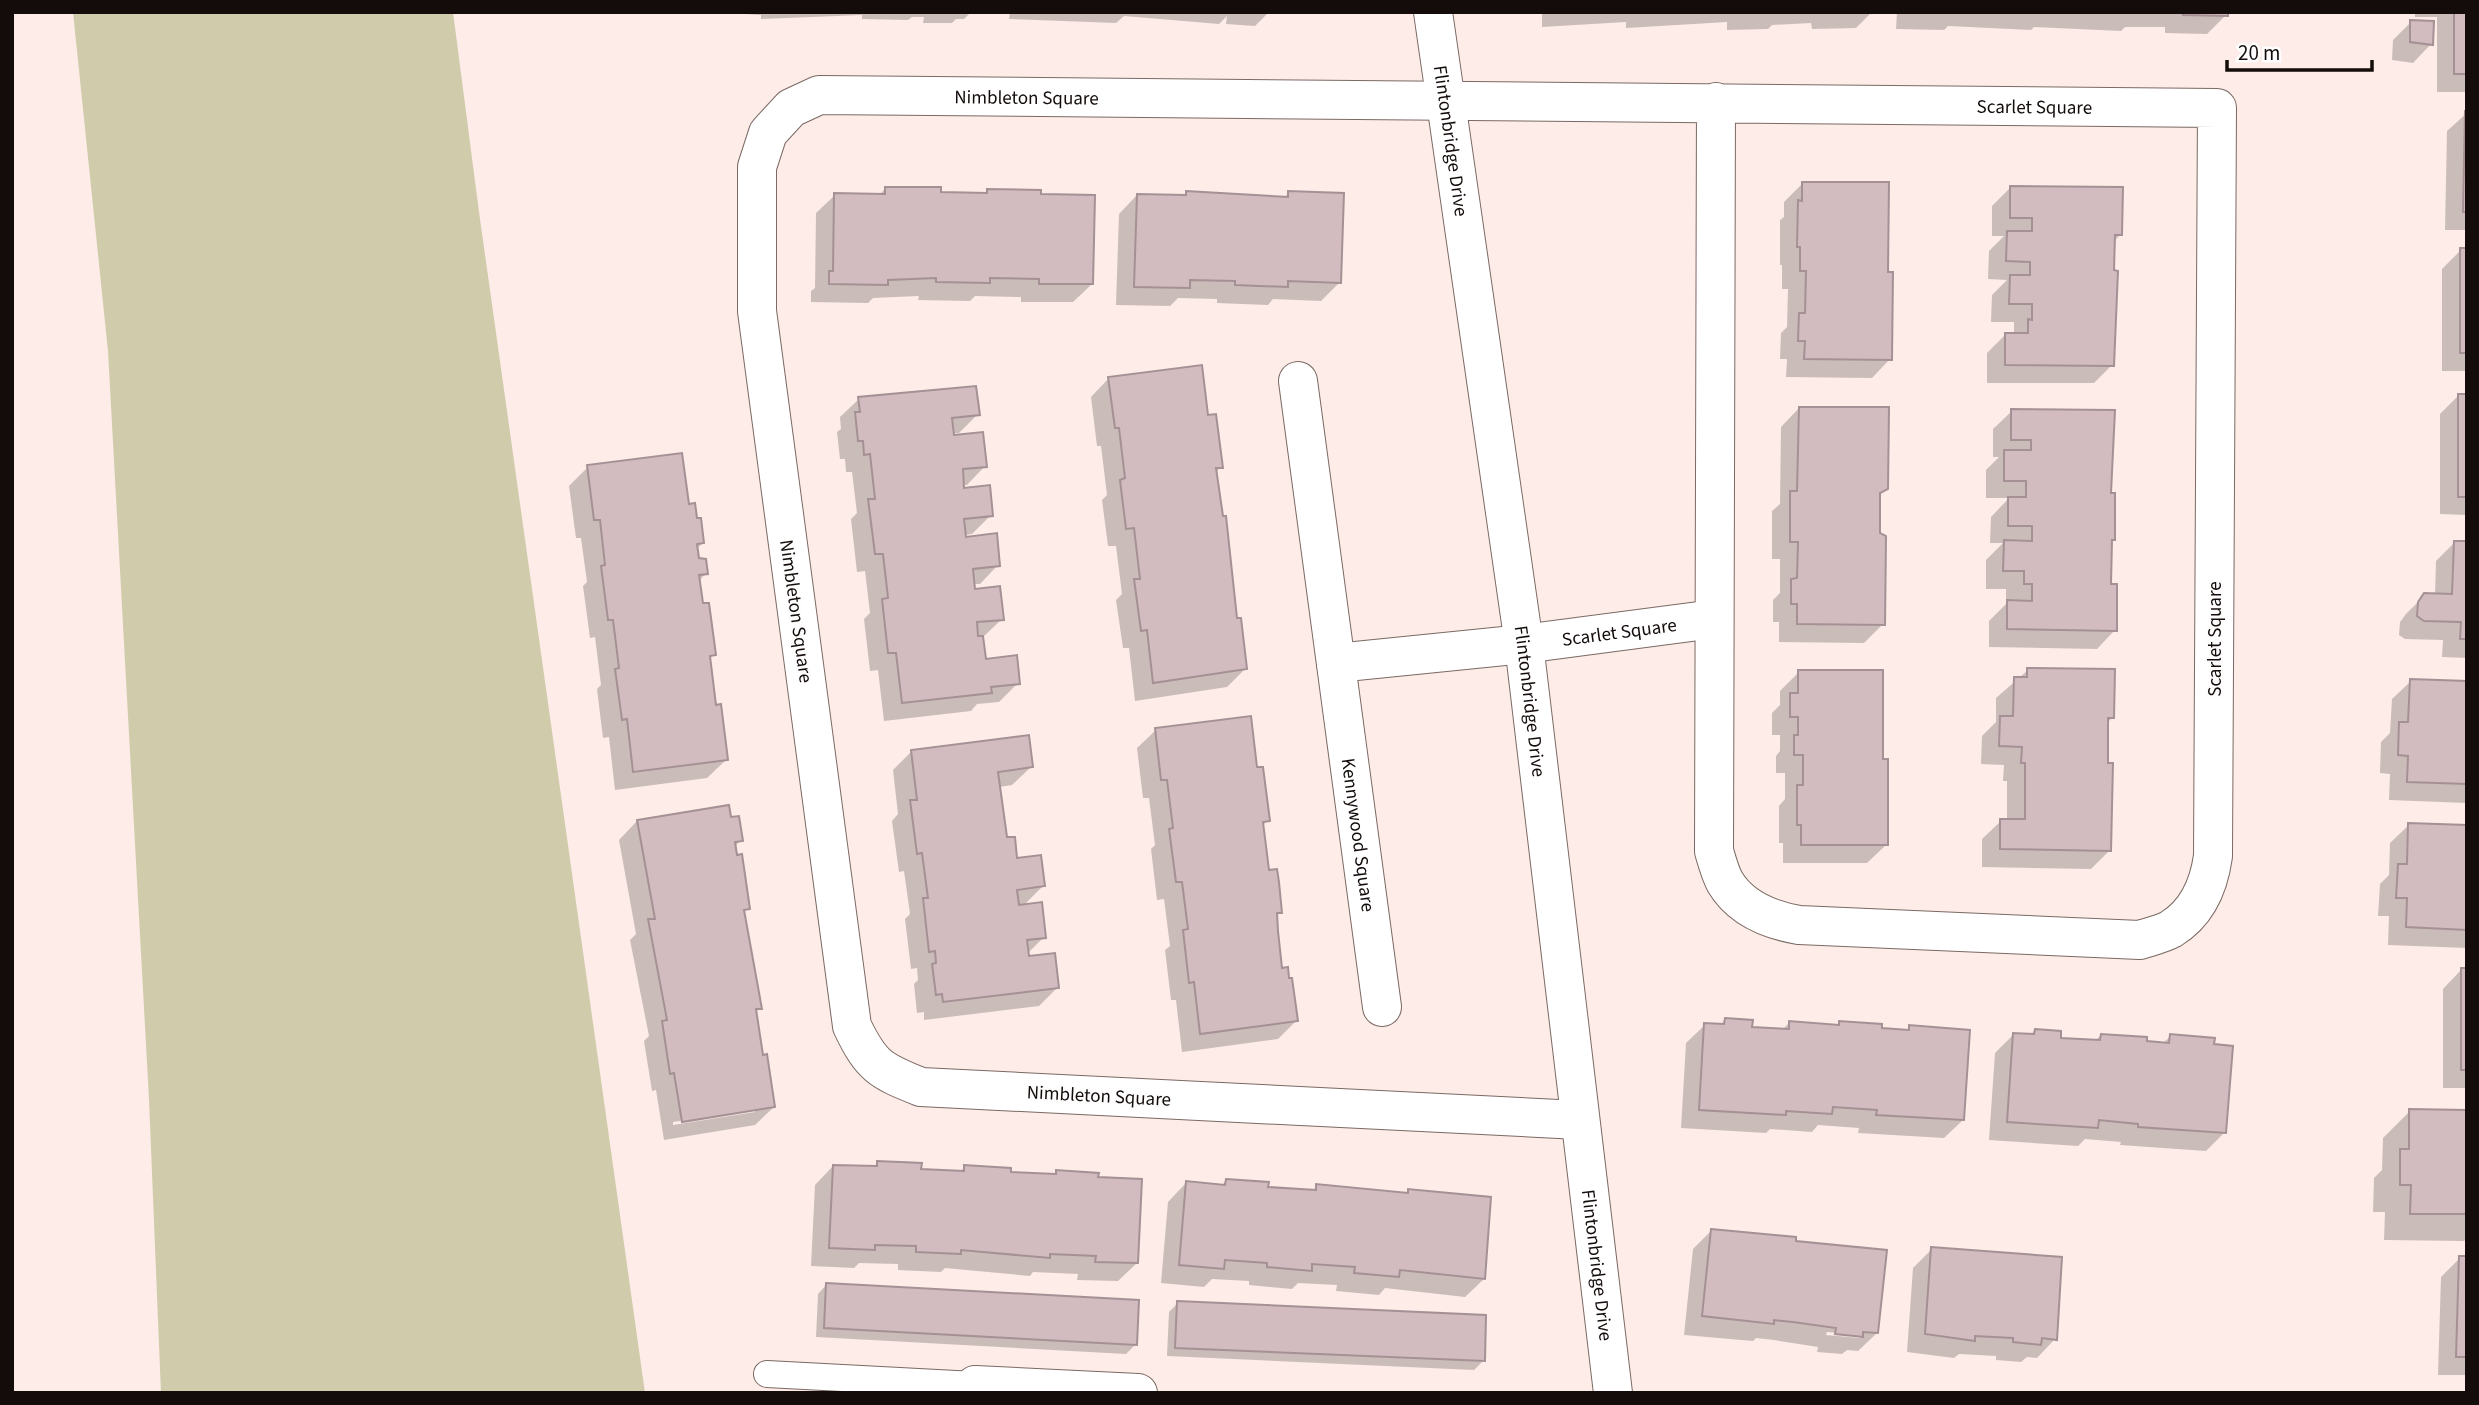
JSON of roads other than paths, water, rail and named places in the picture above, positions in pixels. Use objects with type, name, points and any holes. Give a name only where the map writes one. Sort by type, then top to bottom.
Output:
[{"type":"street","name":"Flintonbridge Drive","points":[[1433,12],[1524,645],[1613,1393]]},
{"type":"street","name":"Nimbleton Square","points":[[1446,100],[819,95],[791,108],[768,133],[757,167],[757,311],[852,1026],[865,1054],[888,1074],[921,1087],[1579,1119]]},
{"type":"street","name":"Scarlet Square","points":[[1446,100],[1716,102],[2217,108],[2213,856],[2209,880],[2194,909],[2171,929],[2140,940],[1799,925],[1777,921],[1749,908],[1725,882],[1714,851],[1716,102]]},
{"type":"street","name":"Kennywood Square","points":[[1298,381],[1382,1007]]},
{"type":"street","name":"Scarlet Square","points":[[1524,645],[1714,619]]},
{"type":"street","points":[[1336,663],[1524,645]]},
{"type":"street","points":[[974,1389],[1138,1393]]},
{"type":"lane","points":[[767,1374],[974,1389]]}]
